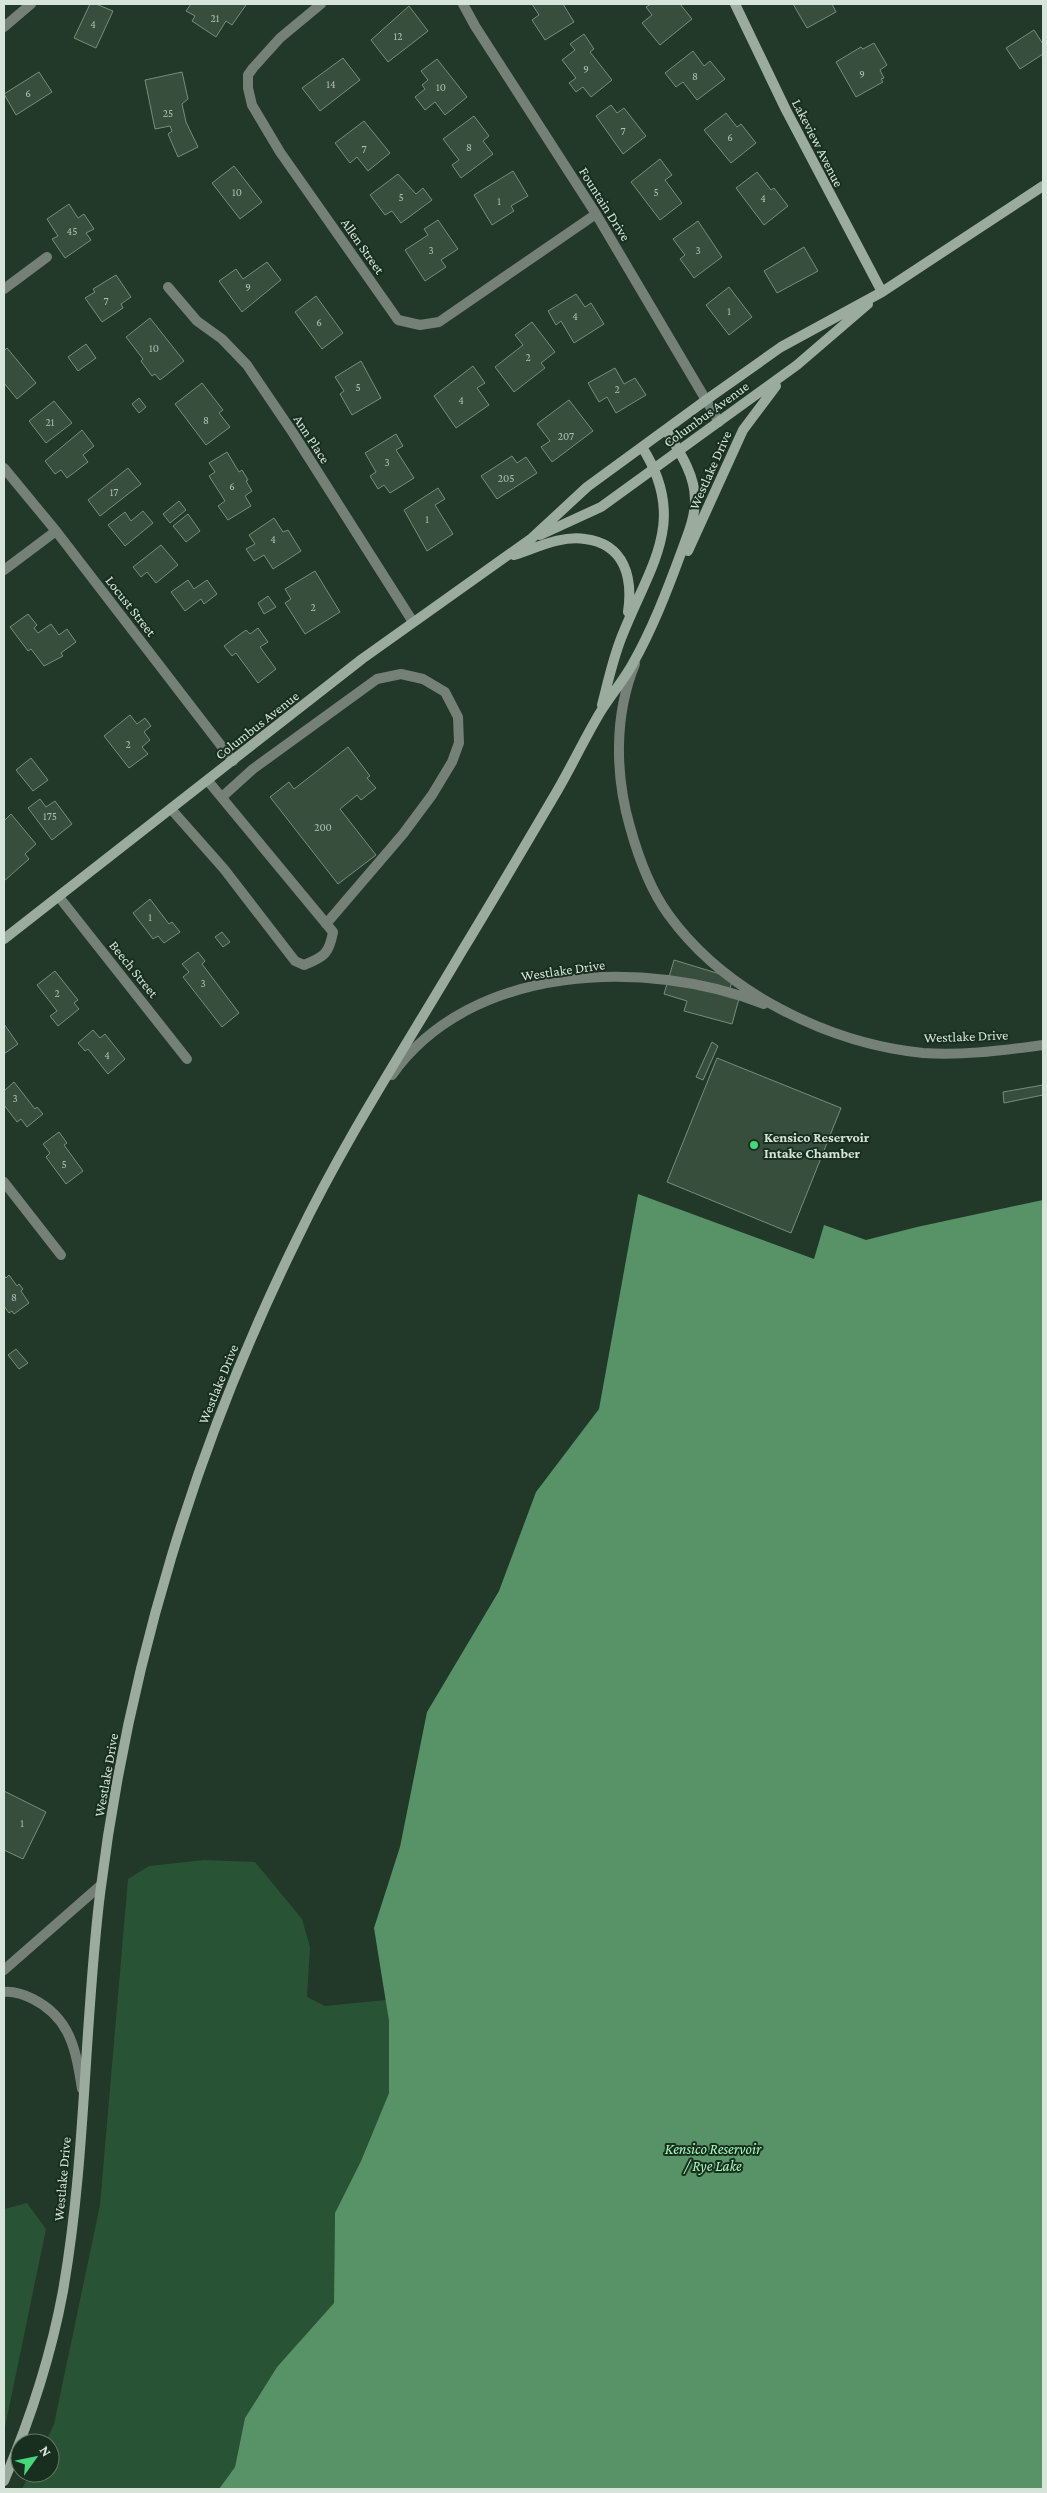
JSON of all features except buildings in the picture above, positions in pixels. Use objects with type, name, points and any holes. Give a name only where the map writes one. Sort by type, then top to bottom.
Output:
[{"type":"street","points":[[4,27],[31,4]]},
{"type":"street","name":"Allen Street","points":[[321,4],[280,38],[253,68],[248,76],[248,88],[252,105],[280,152],[398,320],[420,325],[438,322],[596,214]]},
{"type":"street","name":"Fountain Drive","points":[[464,4],[475,26],[596,214],[719,422]]},
{"type":"street","name":"Lakeview Avenue","points":[[735,4],[786,110],[882,292]]},
{"type":"street","name":"Columbus Avenue","points":[[4,939],[413,622],[532,538],[587,487],[706,400],[781,347],[882,292],[1043,186]]},
{"type":"street","points":[[4,289],[47,257]]},
{"type":"street","name":"Ann Place","points":[[168,287],[197,320],[222,339],[247,365],[293,433],[413,622]]},
{"type":"street","name":"Columbus Avenue","points":[[532,538],[601,507],[797,365],[882,292]]},
{"type":"street","name":"Westlake Drive","points":[[664,598],[743,430],[774,388],[797,365]]},
{"type":"street","points":[[601,711],[643,645],[664,598],[691,525],[695,499],[693,481],[679,451],[666,430]]},
{"type":"street","points":[[622,635],[656,559],[665,520],[664,502],[655,468],[642,447]]},
{"type":"street","name":"Locust Street","points":[[4,468],[56,532],[233,761]]},
{"type":"street","points":[[4,570],[56,532]]},
{"type":"street","points":[[501,559],[548,543],[585,538],[600,543],[612,550],[623,562],[629,577],[631,593],[622,635],[601,711]]},
{"type":"street","name":"Westlake Drive","points":[[643,645],[625,696],[620,734],[619,771],[625,810],[635,844],[649,879],[666,912],[694,946],[728,975],[766,1000],[804,1020]]},
{"type":"street","points":[[222,797],[253,769],[377,679],[401,674],[423,679],[445,692],[458,717],[459,743],[452,762],[432,795],[403,834],[326,924]]},
{"type":"street","name":"Westlake Drive","points":[[4,2481],[29,2420],[48,2354],[62,2294],[71,2235],[83,2094],[87,2020],[102,1885],[139,1678],[172,1555],[196,1481],[217,1421],[267,1300],[330,1173],[553,799],[601,711]]},
{"type":"street","points":[[172,809],[224,869],[296,961],[304,965],[320,959],[330,948],[333,932],[208,781]]},
{"type":"street","name":"Beech Street","points":[[58,897],[187,1059]]},
{"type":"street","name":"Westlake Drive","points":[[367,1110],[402,1060],[429,1035],[458,1014],[490,998],[527,987],[607,977],[645,977],[682,981],[720,989],[883,1047],[924,1053],[972,1053],[1043,1045]]},
{"type":"street","points":[[4,1182],[62,1255]]},
{"type":"street","points":[[4,1970],[102,1885]]},
{"type":"street","points":[[4,1992],[27,1996],[45,2005],[59,2017],[70,2036],[77,2058],[83,2094]]},
{"type":"shaded area","points":[[204,1860],[255,1862],[302,1919],[310,1947],[307,1997],[325,2006],[386,2000],[389,2021],[389,2093],[361,2161],[335,2213],[334,2303],[277,2367],[245,2418],[235,2467],[219,2489],[22,2489],[25,2483],[60,2483],[60,2433],[50,2433],[54,2424],[100,2205],[128,1879],[149,1866]]},
{"type":"shaded area","points":[[27,2203],[46,2229],[4,2432],[4,2209]]},
{"type":"water","name":"Kensico Reservoir / Rye Lake","points":[[638,1194],[814,1259],[824,1225],[866,1240],[1043,1200],[1043,2489],[219,2489],[235,2467],[245,2418],[277,2367],[334,2303],[335,2213],[361,2161],[389,2093],[389,2021],[374,1928],[400,1847],[427,1712],[499,1591],[536,1492],[599,1409]]},
{"type":"place","name":"Kensico Reservoir Intake Chamber","points":[[754,1145]]}]
